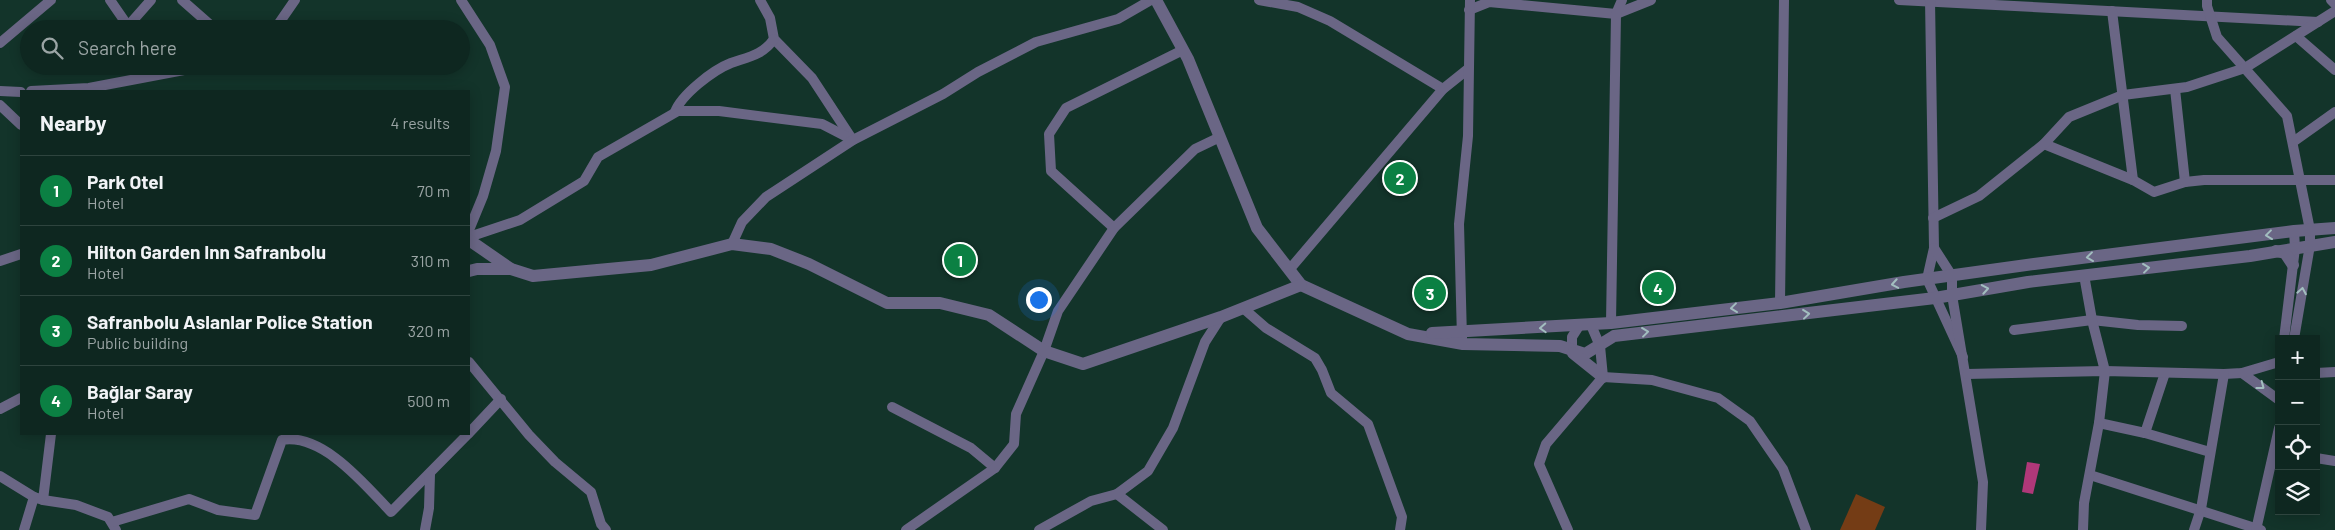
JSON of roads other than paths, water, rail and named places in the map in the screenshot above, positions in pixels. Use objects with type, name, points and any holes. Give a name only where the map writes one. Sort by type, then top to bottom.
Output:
[{"type":"street","points":[[27,20],[51,0]]},
{"type":"street","points":[[110,0],[123,20]]},
{"type":"street","points":[[134,20],[151,0]]},
{"type":"street","points":[[182,0],[205,20]]},
{"type":"street","points":[[281,20],[294,0]]},
{"type":"street","points":[[461,0],[490,45],[505,87],[496,151],[483,196],[470,228]]},
{"type":"street","points":[[760,0],[770,18],[774,39],[812,78],[853,140]]},
{"type":"street","points":[[732,244],[742,222],[766,196],[853,140],[943,94],[978,72],[1036,42],[1118,20],[1151,0]]},
{"type":"street","points":[[1156,0],[1183,50],[1257,228],[1301,285],[1408,334],[1560,346],[1585,354],[1614,336],[1934,298],[2028,282],[2276,252],[2335,242]]},
{"type":"street","points":[[1259,0],[1300,4],[1443,89]]},
{"type":"street","points":[[1611,323],[1616,14],[1622,0]]},
{"type":"street","points":[[1462,338],[1459,224],[1468,136],[1469,5],[1489,2],[1616,14],[1651,0]]},
{"type":"street","points":[[1780,303],[1784,0]]},
{"type":"street","points":[[1899,0],[2088,5],[2112,11],[2318,22]]},
{"type":"street","points":[[2207,0],[2217,37],[2287,116],[2294,142],[2310,230],[2310,245],[2295,335]]},
{"type":"street","points":[[1933,218],[1979,196],[2044,144],[2069,117],[2124,95],[2187,87],[2245,68],[2334,11],[2331,0]]},
{"type":"street","points":[[1930,1],[1934,248],[1927,279],[1934,298],[1963,358]]},
{"type":"street","points":[[2112,11],[2124,95],[2133,180]]},
{"type":"street","points":[[0,43],[20,26]]},
{"type":"street","points":[[2296,36],[2335,70]]},
{"type":"street","points":[[675,112],[677,106],[686,96],[709,76],[728,64],[763,52],[774,39]]},
{"type":"street","points":[[1114,228],[1051,171],[1049,134],[1066,108],[1183,50]]},
{"type":"street","points":[[1289,270],[1443,89],[1468,70]]},
{"type":"street","points":[[50,90],[89,88],[137,75]]},
{"type":"street","points":[[2175,88],[2185,182]]},
{"type":"street","points":[[0,91],[20,92]]},
{"type":"street","points":[[0,105],[20,125]]},
{"type":"street","points":[[470,238],[520,220],[584,180],[598,157],[675,112],[719,111],[814,122],[822,124],[853,140]]},
{"type":"street","points":[[2294,142],[2335,112]]},
{"type":"street","points":[[906,530],[995,468],[1014,444],[1016,414],[1044,351],[1058,311],[1114,228],[1195,149],[1220,138]]},
{"type":"street","points":[[2044,144],[2133,180],[2154,192],[2185,182],[2204,180],[2335,180]]},
{"type":"street","points":[[1462,338],[1780,303],[1927,279],[2294,231],[2335,228]]},
{"type":"street","points":[[2284,335],[2295,248],[2294,231]]},
{"type":"street","points":[[470,239],[511,269]]},
{"type":"street","points":[[470,272],[477,269],[511,269],[533,276],[651,265],[732,244],[771,249],[809,264],[888,303],[940,303],[989,315],[1044,351],[1083,364],[1221,317],[1301,285]]},
{"type":"street","points":[[1934,248],[1952,276],[1952,295],[1983,482],[1981,530]]},
{"type":"street","points":[[2276,252],[2285,254],[2293,265]]},
{"type":"street","points":[[0,260],[20,254]]},
{"type":"street","points":[[2083,530],[2084,503],[2099,423],[2104,371],[2084,276]]},
{"type":"street","points":[[1243,308],[1266,328],[1315,358],[1331,393],[1368,424],[1402,517],[1400,530]]},
{"type":"street","points":[[1043,529],[1091,501],[1117,494],[1148,471],[1173,428],[1206,342],[1221,317]]},
{"type":"street","points":[[2014,330],[2092,320],[2138,325],[2182,326]]},
{"type":"street","points":[[1568,530],[1539,464],[1546,444],[1603,377],[1600,346],[1585,325]]},
{"type":"street","points":[[1572,351],[1572,337],[1585,325]]},
{"type":"street","points":[[1572,351],[1603,377],[1652,380],[1718,398],[1750,421],[1783,469],[1806,530]]},
{"type":"street","points":[[470,363],[529,435],[555,462],[591,492],[601,524],[606,530]]},
{"type":"street","points":[[1966,374],[2104,371],[2224,374],[2242,373],[2275,363]]},
{"type":"street","points":[[2320,373],[2335,372]]},
{"type":"street","points":[[2145,433],[2165,373]]},
{"type":"street","points":[[2242,373],[2275,397]]},
{"type":"street","points":[[2194,530],[2201,509],[2224,374]]},
{"type":"street","points":[[0,409],[20,399]]},
{"type":"street","points":[[470,431],[501,400]]},
{"type":"street","points":[[892,407],[971,448],[995,468]]},
{"type":"street","points":[[2099,423],[2145,433],[2210,452]]},
{"type":"street","points":[[24,530],[39,498],[51,435]]},
{"type":"street","points":[[0,476],[39,498],[76,505],[108,517],[114,526],[189,499],[218,510],[256,515],[282,440],[296,437],[342,460],[391,512],[466,435]]},
{"type":"street","points":[[2090,475],[2201,509],[2258,529],[2275,456]]},
{"type":"street","points":[[2320,459],[2335,461]]},
{"type":"street","points":[[425,530],[429,508],[430,474]]},
{"type":"street","points":[[1117,494],[1163,530]]},
{"type":"place","name":"Hilton Garden Inn Safranbolu","points":[[1400,178]]},
{"type":"place","name":"Park Otel","points":[[960,260]]},
{"type":"place","name":"Bağlar Saray","points":[[1658,288]]},
{"type":"place","name":"Safranbolu Aslanlar Police Station","points":[[1430,293]]}]
